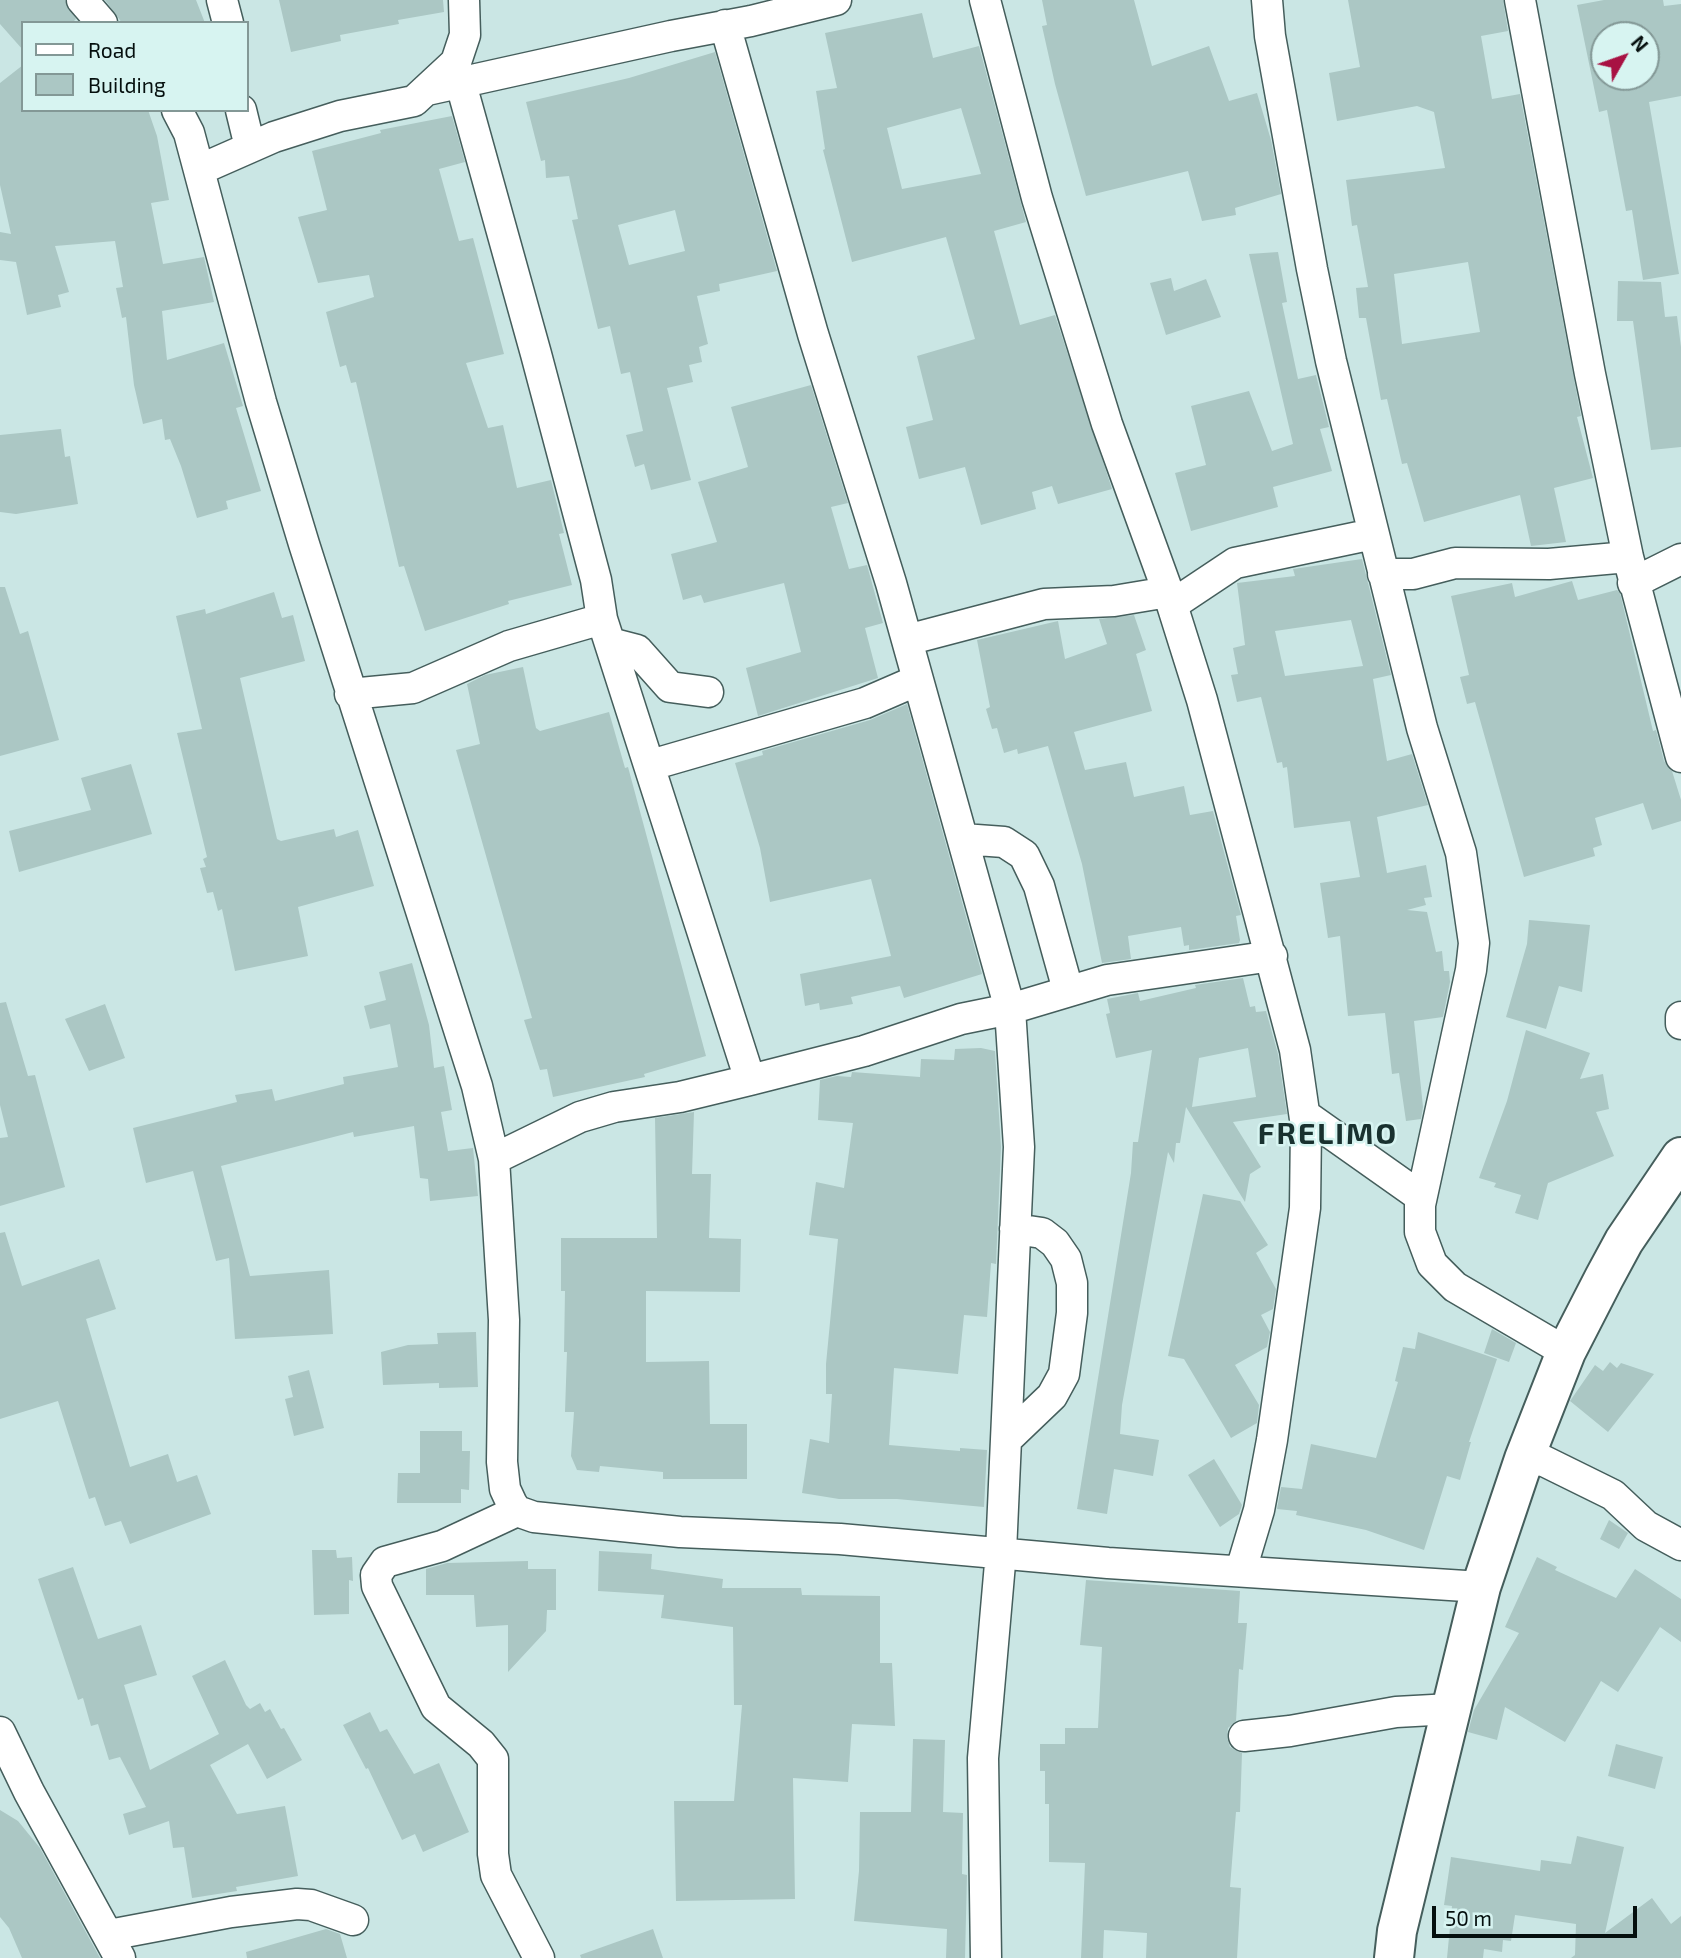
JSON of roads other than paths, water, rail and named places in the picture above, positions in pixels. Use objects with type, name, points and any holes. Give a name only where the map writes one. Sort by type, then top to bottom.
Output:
[{"type":"street","points":[[82,0],[100,21]]},
{"type":"street","points":[[222,0],[227,21]]},
{"type":"street","points":[[199,170],[250,147],[340,116],[414,101],[456,62],[465,35],[464,0]]},
{"type":"street","points":[[427,90],[836,0]]},
{"type":"street","points":[[985,0],[1038,198],[1107,424],[1170,598],[1215,745],[1295,1050],[1305,1115],[1305,1208],[1286,1351],[1259,1510],[1241,1570]]},
{"type":"street","points":[[1267,0],[1270,36],[1311,269],[1422,728],[1461,853],[1474,943],[1471,970],[1421,1198],[1420,1232],[1432,1264],[1455,1287],[1566,1352]]},
{"type":"street","points":[[1520,0],[1587,361],[1631,570],[1681,757]]},
{"type":"street","points":[[725,25],[813,334],[907,640],[1010,1009],[1019,1147],[1001,1552],[984,1758],[986,1958]]},
{"type":"street","points":[[461,84],[596,580],[606,631],[750,1080]]},
{"type":"street","points":[[178,112],[189,133],[261,402],[350,694],[477,1086],[494,1159],[504,1320],[502,1462],[505,1489],[517,1511],[534,1517],[680,1532],[840,1539],[1108,1563],[1481,1587]]},
{"type":"street","points":[[241,112],[250,147]]},
{"type":"street","points":[[907,640],[1044,604],[1170,598],[1236,563],[1373,534]]},
{"type":"street","points":[[1383,574],[1413,574],[1455,563],[1549,564],[1631,570],[1681,559]]},
{"type":"street","points":[[350,694],[412,688],[509,646],[606,631],[637,650],[670,687],[708,692]]},
{"type":"street","points":[[651,765],[865,703],[918,680]]},
{"type":"street","points":[[963,839],[1004,842],[1024,855],[1039,886],[1068,989]]},
{"type":"street","points":[[494,1159],[580,1117],[614,1107],[680,1097],[864,1051],[961,1019],[1010,1009],[1068,989],[1172,969],[1272,956]]},
{"type":"street","points":[[1681,1017],[1681,1024]]},
{"type":"street","points":[[1305,1115],[1421,1198]]},
{"type":"street","points":[[1394,1958],[1397,1931],[1481,1587],[1524,1459],[1566,1352],[1624,1241],[1677,1171]]},
{"type":"street","points":[[1006,1440],[1052,1396],[1064,1374],[1072,1313],[1072,1283],[1066,1259],[1055,1243],[1042,1233],[1015,1229]]},
{"type":"street","points":[[1524,1459],[1544,1461],[1614,1495],[1646,1526],[1681,1545]]},
{"type":"street","points":[[517,1511],[442,1546],[385,1562],[376,1575],[377,1586],[436,1707],[481,1744],[493,1759],[493,1854],[496,1875],[539,1958]]},
{"type":"street","points":[[1244,1736],[1290,1731],[1396,1712],[1451,1709]]},
{"type":"street","points":[[0,1732],[29,1792],[115,1947],[231,1912],[296,1904],[311,1905],[353,1920]]},
{"type":"district","name":"FRELIMO","points":[[1328,1134]]}]
